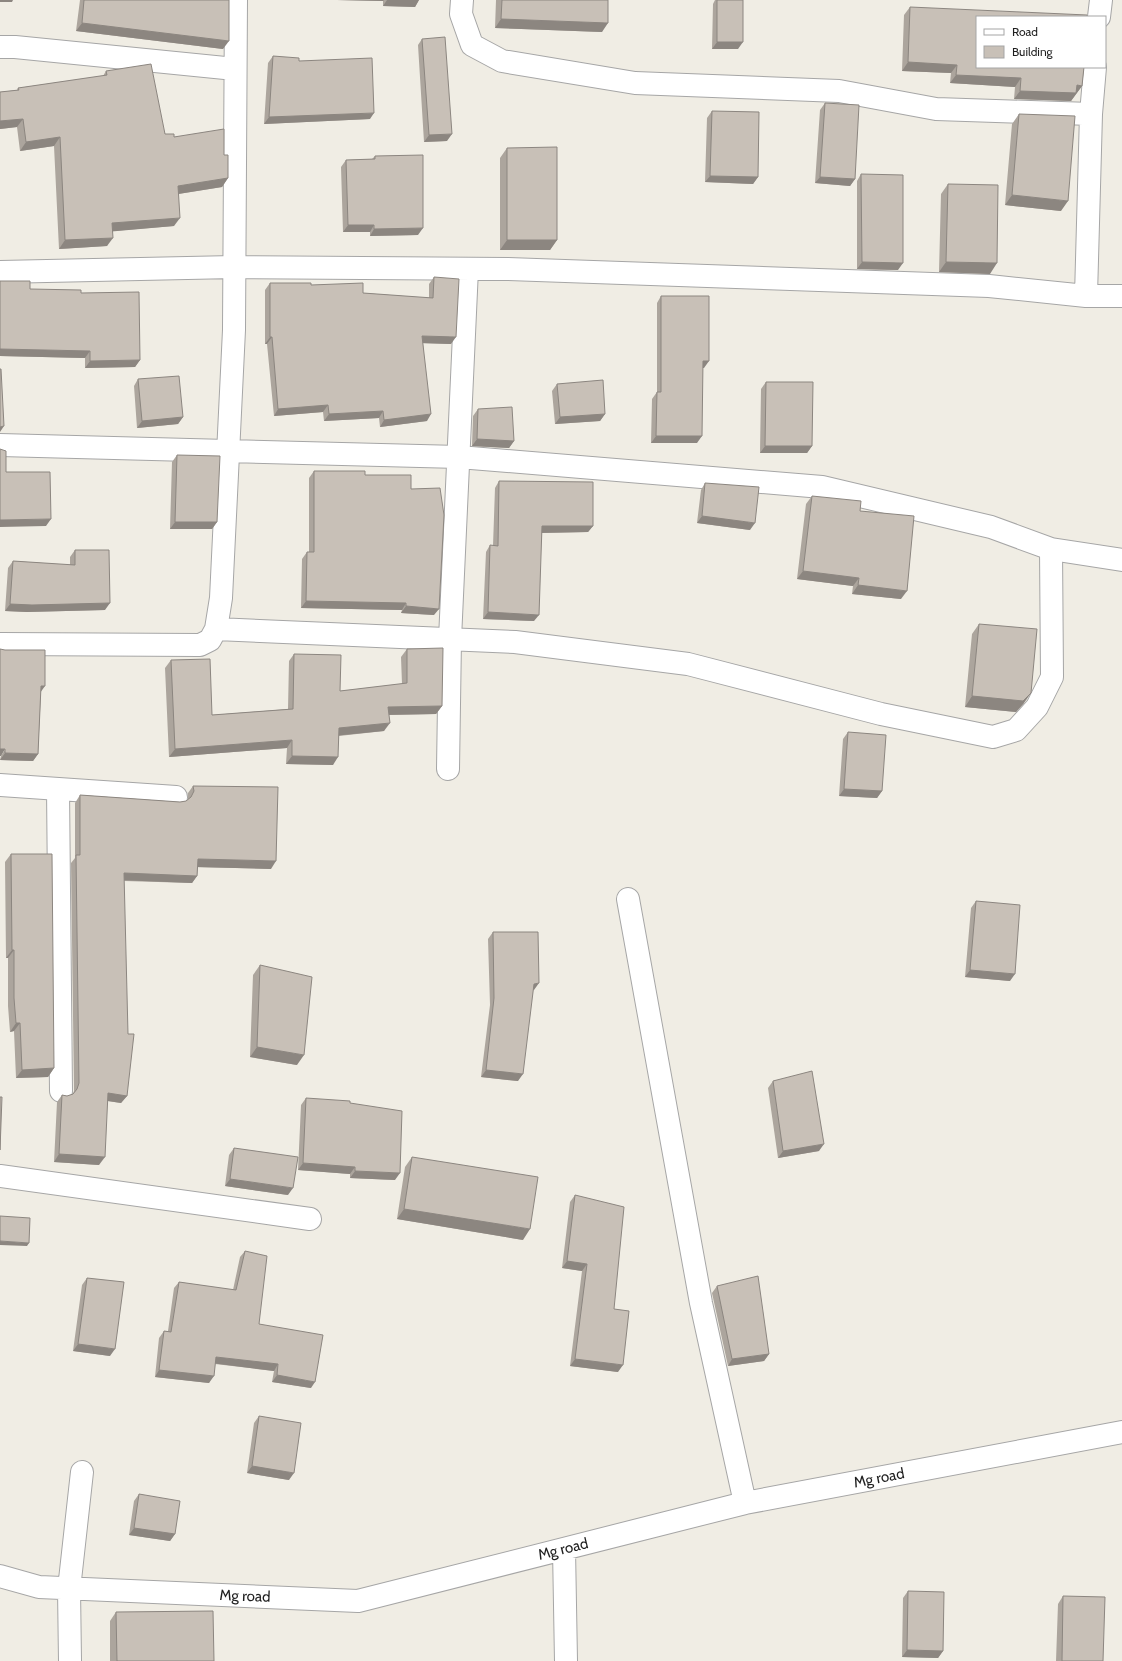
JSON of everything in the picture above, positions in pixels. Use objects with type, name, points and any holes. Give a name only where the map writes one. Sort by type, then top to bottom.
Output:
[{"type":"street","points":[[0,644],[200,645],[210,640],[216,629],[221,598],[234,330],[236,0]]},
{"type":"street","points":[[462,0],[461,14],[472,45],[502,61],[635,83],[839,91],[936,109],[1091,114]]},
{"type":"street","points":[[1099,16],[1101,0]]},
{"type":"street","points":[[0,47],[15,47],[235,69]]},
{"type":"street","points":[[1086,296],[1091,114],[1095,68]]},
{"type":"street","points":[[0,272],[234,267],[468,268],[989,286],[1086,296],[1122,296]]},
{"type":"street","points":[[448,769],[450,639],[468,268]]},
{"type":"street","points":[[0,444],[458,457],[822,488],[991,528],[1051,549],[1122,560]]},
{"type":"street","points":[[216,629],[515,642],[688,664],[881,714],[993,737],[1016,730],[1037,707],[1052,677],[1051,549]]},
{"type":"street","points":[[0,785],[176,797]]},
{"type":"street","points":[[58,789],[61,1091]]},
{"type":"street","points":[[628,899],[701,1303],[745,1503]]},
{"type":"street","points":[[0,1176],[310,1219]]},
{"type":"street","name":"Mg road","points":[[0,1576],[39,1587],[358,1601],[745,1503],[1122,1432]]},
{"type":"street","points":[[70,1661],[68,1589],[82,1472]]},
{"type":"street","points":[[564,1549],[566,1661]]},
{"type":"building","points":[[84,0],[229,0],[229,41],[82,23]]},
{"type":"building","points":[[502,0],[608,0],[608,23],[501,19]]},
{"type":"building","points":[[717,0],[743,0],[743,42],[717,42]]},
{"type":"building","points":[[910,7],[1087,15],[976,16],[976,68],[1084,68],[1082,86],[1077,85],[1076,93],[1020,91],[1021,78],[956,75],[957,65],[908,62]]},
{"type":"building","points":[[445,37],[452,134],[429,135],[422,39]]},
{"type":"building","points":[[273,56],[299,58],[299,61],[372,58],[374,113],[269,117]]},
{"type":"building","points":[[151,64],[165,134],[174,134],[174,137],[224,129],[224,155],[228,155],[228,178],[178,186],[180,218],[112,223],[113,238],[65,240],[60,137],[26,142],[23,119],[0,121],[0,92],[107,75],[106,71]]},
{"type":"building","points":[[825,103],[859,105],[855,179],[820,177]]},
{"type":"building","points":[[712,111],[759,112],[758,177],[710,176]]},
{"type":"building","points":[[1019,114],[1075,116],[1068,201],[1012,195]]},
{"type":"building","points":[[557,147],[557,240],[507,240],[507,148]]},
{"type":"building","points":[[423,155],[423,228],[374,229],[374,225],[348,225],[346,160],[375,159],[375,156]]},
{"type":"building","points":[[861,174],[903,175],[903,263],[862,262]]},
{"type":"building","points":[[948,184],[998,185],[997,263],[946,262]]},
{"type":"building","points":[[434,277],[459,279],[456,337],[422,336],[431,414],[384,420],[383,411],[329,414],[328,405],[278,409],[272,337],[270,337],[270,283],[311,283],[311,285],[363,283],[363,293],[433,298]]},
{"type":"building","points":[[0,281],[30,281],[30,289],[81,290],[81,293],[139,292],[140,360],[90,361],[90,351],[0,349]]},
{"type":"building","points":[[661,296],[709,296],[709,361],[703,361],[702,436],[656,436],[657,392],[661,392]]},
{"type":"building","points":[[0,369],[4,426],[0,427]]},
{"type":"building","points":[[179,376],[183,417],[142,421],[138,379]]},
{"type":"building","points":[[603,380],[605,414],[560,417],[557,384]]},
{"type":"building","points":[[766,382],[813,382],[812,446],[765,446]]},
{"type":"building","points":[[512,407],[514,441],[477,439],[478,409]]},
{"type":"building","points":[[0,449],[6,451],[6,472],[50,472],[51,519],[0,520]]},
{"type":"building","points":[[177,455],[220,456],[217,522],[175,522]]},
{"type":"building","points":[[314,471],[365,471],[365,475],[411,475],[411,489],[440,488],[444,515],[439,609],[406,606],[406,603],[306,601],[307,552],[314,552]]},
{"type":"building","points":[[499,481],[593,482],[593,526],[542,526],[539,615],[488,612],[490,545],[498,546]]},
{"type":"building","points":[[705,483],[759,487],[755,523],[702,516]]},
{"type":"building","points":[[812,496],[861,501],[860,511],[914,516],[907,591],[858,585],[859,578],[803,571]]},
{"type":"building","points":[[75,550],[109,550],[110,603],[32,605],[10,604],[13,561],[75,565]]},
{"type":"building","points":[[979,624],[1037,629],[1031,693],[1023,701],[972,696]]},
{"type":"building","points":[[443,648],[442,706],[388,707],[390,723],[339,728],[338,757],[292,756],[292,740],[175,749],[171,660],[210,659],[212,715],[293,709],[294,654],[341,655],[340,691],[407,683],[407,649]]},
{"type":"building","points":[[0,649],[45,650],[45,686],[41,686],[38,754],[5,753],[5,749],[0,749]]},
{"type":"building","points":[[848,732],[886,735],[882,791],[844,789]]},
{"type":"building","points":[[193,786],[278,787],[276,861],[198,859],[197,876],[124,873],[128,1034],[134,1034],[127,1096],[108,1093],[105,1157],[59,1154],[62,1095],[67,1096],[73,1094],[79,1083],[76,855],[80,855],[80,795],[180,802],[186,801],[191,797],[194,791]]},
{"type":"building","points":[[11,854],[52,854],[54,1068],[22,1070],[20,1023],[16,1023],[14,998]]},
{"type":"building","points":[[976,901],[1020,905],[1015,974],[970,970]]},
{"type":"building","points":[[493,932],[538,932],[539,983],[534,984],[523,1074],[486,1070],[494,998]]},
{"type":"building","points":[[260,965],[312,977],[304,1055],[257,1047]]},
{"type":"building","points":[[812,1071],[824,1144],[783,1151],[773,1081]]},
{"type":"building","points":[[0,1097],[2,1097],[0,1150]]},
{"type":"building","points":[[306,1098],[350,1101],[350,1103],[402,1111],[400,1173],[355,1171],[355,1167],[303,1163]]},
{"type":"building","points":[[234,1148],[298,1157],[293,1188],[230,1179]]},
{"type":"building","points":[[412,1157],[538,1177],[530,1229],[404,1209]]},
{"type":"building","points":[[575,1195],[624,1207],[614,1309],[629,1311],[623,1365],[575,1359],[587,1264],[567,1261]]},
{"type":"building","points":[[0,1216],[30,1218],[29,1243],[0,1241]]},
{"type":"building","points":[[245,1251],[267,1256],[259,1324],[323,1335],[315,1382],[277,1375],[278,1364],[216,1357],[214,1376],[159,1370],[164,1331],[171,1332],[179,1282],[236,1290]]},
{"type":"building","points":[[758,1276],[769,1354],[732,1359],[717,1286]]},
{"type":"building","points":[[87,1278],[124,1282],[115,1349],[78,1344]]},
{"type":"building","points":[[259,1416],[301,1423],[294,1473],[252,1466]]},
{"type":"building","points":[[139,1494],[180,1501],[175,1534],[134,1528]]},
{"type":"building","points":[[908,1591],[944,1592],[943,1651],[907,1650]]},
{"type":"building","points":[[1063,1596],[1105,1597],[1103,1661],[1062,1661]]},
{"type":"building","points":[[213,1611],[214,1661],[117,1661],[116,1612]]}]
